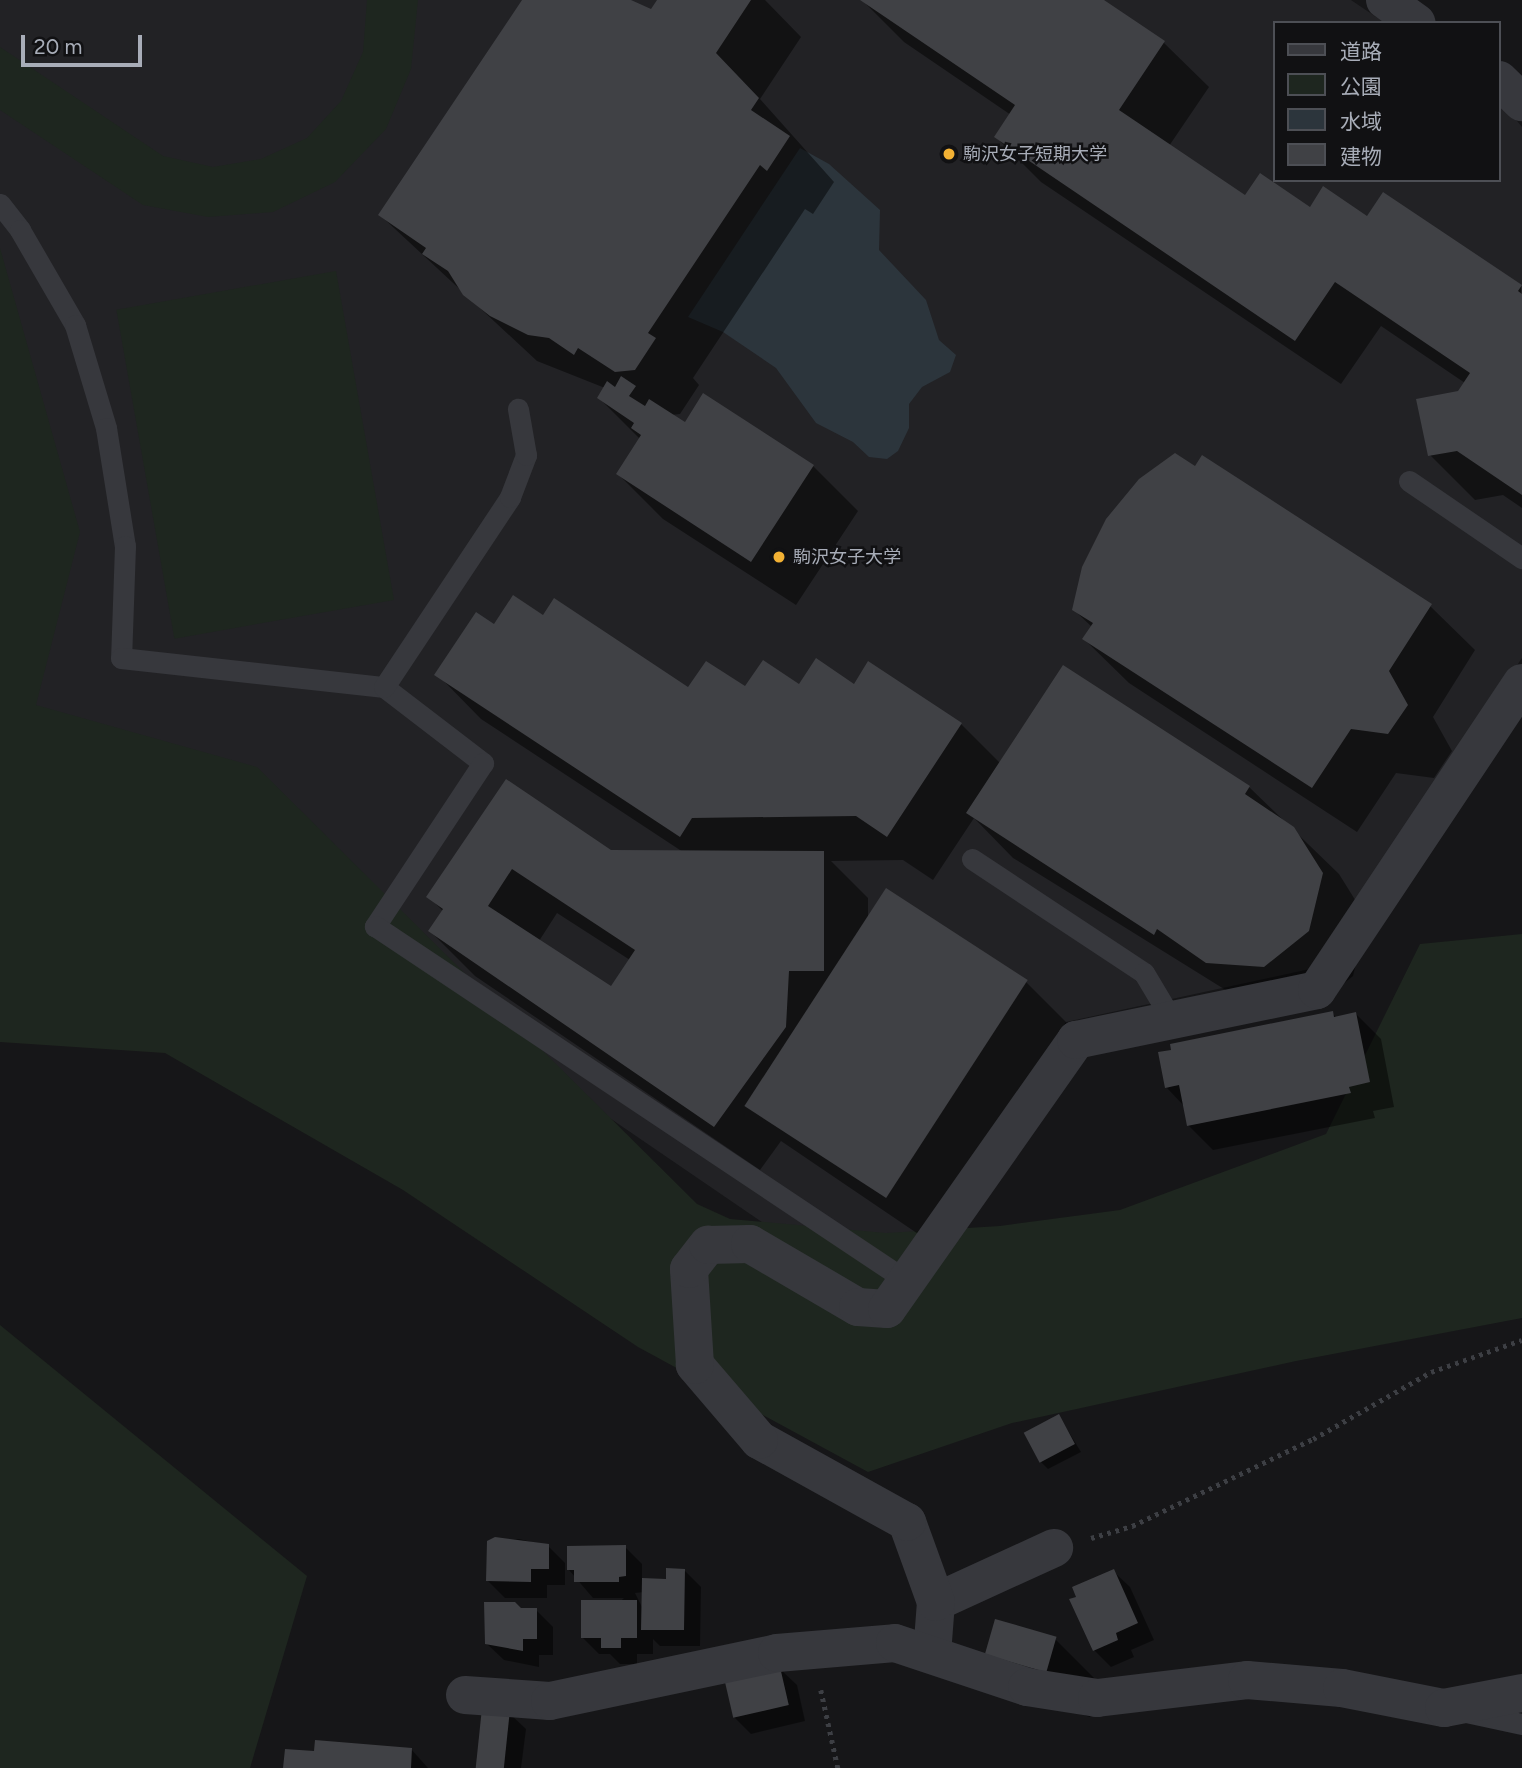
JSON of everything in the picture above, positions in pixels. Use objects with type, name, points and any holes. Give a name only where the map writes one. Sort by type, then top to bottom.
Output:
[{"type":"street","points":[[1385,0],[1414,21]]},
{"type":"street","points":[[1501,82],[1522,102]]},
{"type":"street","points":[[932,1654],[936,1602],[907,1522],[759,1440],[695,1365],[689,1269],[708,1245],[750,1244],[859,1307],[887,1309],[910,1283],[1076,1040],[1317,990],[1522,683]]},
{"type":"street","points":[[936,1602],[1054,1548]]},
{"type":"street","points":[[465,1695],[550,1701],[777,1653],[895,1643],[1027,1687],[1097,1698],[1247,1680],[1342,1688],[1444,1708],[1522,1693]]},
{"type":"lane","points":[[0,204],[20,230],[75,325],[106,428],[125,546],[121,659],[384,688],[483,763],[375,926],[910,1283]]},
{"type":"lane","points":[[384,688],[510,497],[526,455],[518,409]]},
{"type":"lane","points":[[1409,481],[1522,558]]},
{"type":"lane","points":[[972,859],[1144,973],[1172,1020]]},
{"type":"lane","points":[[1444,1708],[1522,1724]]},
{"type":"path","points":[[1054,1548],[1132,1526],[1313,1439],[1431,1372],[1522,1340]]},
{"type":"path","points":[[813,1651],[838,1768]]},
{"type":"shaded area","name":"駒沢女子大学","points":[[0,0],[1351,0],[1382,21],[1274,21],[1274,182],[1501,182],[1501,101],[1522,127],[1522,658],[1310,969],[1066,1022],[890,1289],[864,1292],[34,724],[0,371]]},
{"type":"green space","points":[[367,0],[418,0],[411,69],[386,129],[335,182],[273,212],[208,217],[143,205],[0,110],[0,47],[163,156],[213,167],[261,159],[307,138],[341,101],[363,52]]},
{"type":"green space","points":[[0,248],[80,532],[36,705],[257,767],[697,1204],[730,1219],[886,1233],[1000,1226],[1120,1210],[1326,1134],[1420,944],[1522,934],[1522,1318],[1296,1361],[1012,1423],[868,1472],[638,1347],[403,1190],[165,1053],[0,1042]]},
{"type":"green space","points":[[336,271],[394,600],[174,639],[116,310]]},
{"type":"green space","points":[[0,1325],[307,1576],[250,1768],[0,1768]]},
{"type":"water","points":[[800,148],[829,164],[880,210],[879,250],[926,300],[939,340],[956,355],[950,372],[922,387],[909,404],[909,428],[898,451],[887,459],[869,457],[853,442],[816,423],[776,368],[723,332],[688,317]]},
{"type":"building","points":[[522,0],[631,0],[651,9],[657,0],[751,0],[716,53],[759,98],[751,110],[790,136],[767,171],[760,165],[648,333],[656,338],[635,370],[615,372],[578,348],[574,355],[549,338],[528,335],[490,316],[463,295],[448,271],[422,254],[426,248],[378,215]]},
{"type":"building","points":[[860,0],[1104,0],[1165,41],[1119,110],[1245,195],[1260,173],[1310,207],[1323,186],[1367,216],[1383,192],[1522,285],[1518,291],[1522,294],[1522,495],[1457,451],[1428,456],[1416,399],[1458,391],[1470,373],[1335,282],[1295,341],[994,137],[1015,105]]},
{"type":"building","points":[[621,376],[636,386],[629,396],[645,406],[649,399],[685,422],[703,393],[814,465],[751,562],[616,474],[641,435],[631,428],[634,423],[597,398],[607,381],[615,387]]},
{"type":"building","points":[[1175,453],[1195,466],[1202,455],[1432,604],[1389,671],[1408,705],[1388,734],[1351,729],[1312,788],[1082,639],[1093,623],[1072,610],[1082,567],[1106,519],[1139,479]]},
{"type":"building","points":[[513,595],[543,615],[554,598],[688,687],[706,661],[745,686],[763,660],[799,684],[816,658],[854,684],[868,661],[962,723],[887,837],[856,816],[692,818],[680,837],[434,675],[476,612],[494,624]]},
{"type":"building","points":[[1063,665],[1250,786],[1245,794],[1294,827],[1323,873],[1309,931],[1264,967],[1206,963],[1157,929],[1154,935],[966,813]]},
{"type":"building","points":[[506,779],[611,850],[824,851],[824,971],[789,971],[786,1027],[714,1127],[428,931],[443,909],[426,897]],"holes":[[[512,869],[635,950],[611,986],[488,906]]]},
{"type":"building","points":[[886,888],[1028,980],[886,1198],[744,1106]]},
{"type":"building","points":[[1333,1011],[1334,1017],[1356,1012],[1370,1082],[1349,1087],[1351,1093],[1187,1126],[1179,1085],[1165,1088],[1158,1052],[1171,1050],[1170,1044]]},
{"type":"building","points":[[1059,1414],[1075,1444],[1040,1463],[1024,1433]]},
{"type":"building","points":[[495,1537],[549,1544],[549,1569],[531,1569],[531,1582],[486,1581],[487,1541]]},
{"type":"building","points":[[626,1545],[626,1576],[619,1577],[619,1582],[574,1582],[574,1570],[567,1570],[567,1546]]},
{"type":"building","points":[[666,1568],[685,1569],[684,1630],[641,1630],[642,1578],[666,1579]]},
{"type":"building","points":[[1114,1569],[1138,1623],[1116,1633],[1118,1640],[1093,1651],[1069,1599],[1076,1597],[1072,1587]]},
{"type":"building","points":[[581,1600],[637,1600],[637,1638],[621,1638],[621,1648],[601,1648],[601,1638],[581,1638]]},
{"type":"building","points":[[484,1602],[515,1602],[521,1608],[537,1608],[537,1639],[523,1639],[523,1651],[485,1644]]},
{"type":"building","points":[[995,1619],[1057,1637],[1046,1672],[985,1655]]},
{"type":"building","points":[[780,1667],[789,1705],[733,1718],[724,1680]]},
{"type":"building","points":[[482,1708],[510,1711],[504,1768],[476,1768]]},
{"type":"building","points":[[315,1740],[412,1748],[411,1768],[283,1768],[285,1749],[314,1751]]},
{"type":"place","name":"駒沢女子短期大学","points":[[949,154]]},
{"type":"place","name":"駒沢女子大学","points":[[779,557]]}]
